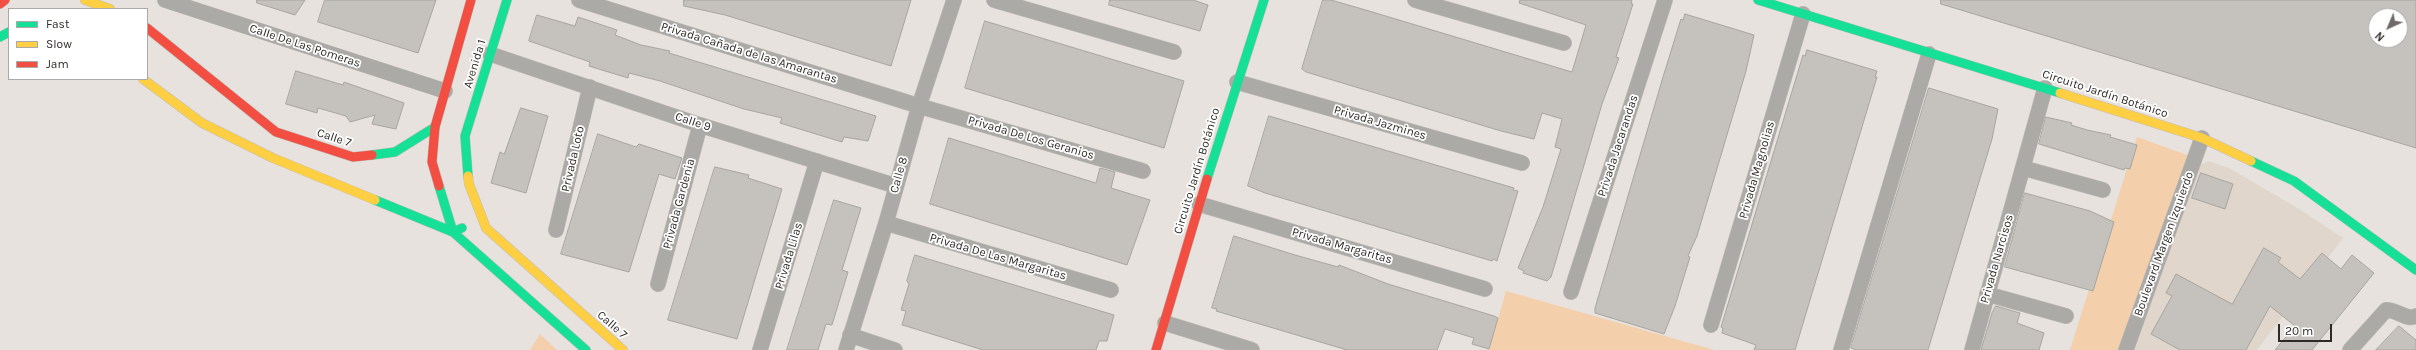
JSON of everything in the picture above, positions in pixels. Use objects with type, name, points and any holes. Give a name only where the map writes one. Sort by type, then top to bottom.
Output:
[{"type":"street","points":[[0,4],[5,0]]},
{"type":"street","points":[[85,0],[107,8]]},
{"type":"street","name":"Calle De Las Pomeras","points":[[165,0],[445,92]]},
{"type":"street","name":"Avenida 1","points":[[435,127],[471,0]]},
{"type":"street","name":"Avenida 1","points":[[465,136],[507,0]]},
{"type":"street","name":"Privada Cañada de las Amarantas","points":[[579,0],[919,106]]},
{"type":"street","name":"Calle 8","points":[[846,350],[886,223],[919,106],[954,0]]},
{"type":"street","points":[[994,0],[1174,52]]},
{"type":"street","name":"Circuito Jardín Botánico","points":[[1156,350],[1199,204],[1264,0]]},
{"type":"street","points":[[1415,0],[1564,43]]},
{"type":"street","name":"Privada Jacarandas","points":[[1571,292],[1665,0]]},
{"type":"street","name":"Circuito Jardín Botánico","points":[[1758,0],[1928,54],[2046,88],[2202,138],[2294,181],[2416,270]]},
{"type":"street","name":"Privada Magnolias","points":[[1711,326],[1803,14]]},
{"type":"street","name":"Calle 7","points":[[148,29],[276,132],[353,157],[395,152],[435,127]]},
{"type":"street","name":"Calle 9","points":[[490,54],[700,125],[896,186]]},
{"type":"street","points":[[1841,350],[1928,54]]},
{"type":"street","points":[[144,80],[202,123],[273,158],[454,232],[586,350]]},
{"type":"street","name":"Privada Jazmines","points":[[1238,82],[1522,163]]},
{"type":"street","name":"Privada Loto","points":[[556,230],[590,87]]},
{"type":"street","name":"Privada Narcisos","points":[[1972,350],[1986,294],[2046,88]]},
{"type":"street","name":"Privada De Los Geranios","points":[[919,106],[1143,170]]},
{"type":"street","name":"Privada Gardenia","points":[[658,284],[700,125]]},
{"type":"street","points":[[435,127],[432,162],[454,232]]},
{"type":"street","name":"Calle 7","points":[[465,136],[469,184],[486,228],[533,272],[623,350]]},
{"type":"street","name":"Boulevard Margen Izquierdo","points":[[2126,350],[2202,138]]},
{"type":"street","name":"Privada Lilas","points":[[760,350],[817,161]]},
{"type":"street","points":[[2023,168],[2103,190]]},
{"type":"street","name":"Privada Margaritas","points":[[1199,204],[1485,288]]},
{"type":"street","points":[[454,232],[482,218]]},
{"type":"street","name":"Privada De Las Margaritas","points":[[886,223],[1111,290]]},
{"type":"street","points":[[1986,294],[2066,316]]},
{"type":"street","points":[[2350,350],[2386,310],[2391,310],[2410,317],[2416,316]]},
{"type":"street","points":[[1165,323],[1252,350]]},
{"type":"street","points":[[850,335],[895,350]]},
{"type":"shaded area","points":[[2137,137],[2190,156],[2132,350],[2070,350]]},
{"type":"shaded area","points":[[2208,161],[2229,168],[2299,209],[2343,238],[2257,350],[2135,350],[2198,167]]},
{"type":"shaded area","points":[[1506,291],[1714,350],[1489,350]]},
{"type":"shaded area","points":[[540,334],[557,350],[530,350]]},
{"type":"building","points":[[257,0],[305,0],[295,15],[257,3]]},
{"type":"building","points":[[325,0],[436,0],[418,53],[318,22]]},
{"type":"building","points":[[684,0],[911,0],[891,66],[725,15],[684,6]]},
{"type":"building","points":[[1110,0],[1193,0],[1208,5],[1200,31],[1109,5]]},
{"type":"building","points":[[1323,0],[1331,0],[1572,72],[1586,25],[1519,3],[1520,0],[1632,0],[1631,4],[1633,4],[1616,57],[1619,58],[1602,104],[1551,277],[1547,281],[1523,273],[1524,271],[1518,268],[1543,207],[1561,149],[1555,147],[1562,119],[1542,113],[1534,139],[1501,131],[1306,72],[1302,69]]},
{"type":"building","points":[[1941,0],[2416,0],[2416,148],[1941,4]]},
{"type":"building","points":[[1685,14],[1754,35],[1746,71],[1697,236],[1688,256],[1690,257],[1675,306],[1664,334],[1595,313],[1595,308],[1663,77],[1681,19],[1683,20]]},
{"type":"building","points":[[537,15],[575,26],[578,17],[617,30],[615,35],[641,45],[670,51],[669,53],[876,116],[868,141],[844,137],[842,142],[780,123],[782,118],[744,109],[660,81],[629,73],[628,78],[589,66],[590,62],[529,41]]},
{"type":"building","points":[[985,21],[1184,81],[1164,148],[965,88]]},
{"type":"building","points":[[1807,50],[1877,71],[1875,77],[1877,77],[1795,350],[1754,350],[1756,345],[1722,333],[1723,328],[1721,327],[1803,55],[1805,56]]},
{"type":"building","points":[[296,71],[343,85],[344,82],[404,103],[396,129],[372,124],[375,115],[350,122],[346,116],[318,108],[317,113],[286,104]]},
{"type":"building","points":[[1929,88],[1998,109],[1992,139],[1928,350],[1856,350],[1851,348]]},
{"type":"building","points":[[521,108],[548,116],[526,193],[491,183],[500,152],[504,154]]},
{"type":"building","points":[[1269,116],[1514,188],[1513,190],[1518,191],[1497,261],[1493,259],[1492,261],[1265,193],[1248,186]]},
{"type":"building","points":[[2046,117],[2072,123],[2071,125],[2087,130],[2111,135],[2110,137],[2137,145],[2130,169],[2125,168],[2124,170],[2039,144]]},
{"type":"building","points":[[598,134],[636,147],[639,144],[682,158],[675,179],[659,174],[629,272],[561,254]]},
{"type":"building","points":[[949,138],[1096,183],[1100,168],[1115,172],[1111,188],[1150,200],[1127,265],[930,204]]},
{"type":"building","points":[[715,167],[749,175],[748,178],[782,189],[737,339],[668,320]]},
{"type":"building","points":[[2201,173],[2233,184],[2225,209],[2192,198]]},
{"type":"building","points":[[2025,193],[2090,211],[2114,222],[2093,291],[2005,267]]},
{"type":"building","points":[[834,200],[861,208],[842,270],[848,272],[832,325],[826,324],[818,350],[787,350]]},
{"type":"building","points":[[1234,236],[1338,267],[1339,265],[1388,284],[1494,316],[1498,318],[1489,349],[1472,344],[1474,338],[1445,329],[1437,350],[1347,350],[1216,311],[1217,309],[1212,308]]},
{"type":"building","points":[[2264,248],[2281,258],[2278,262],[2300,279],[2322,253],[2341,269],[2352,255],[2374,273],[2312,350],[2275,350],[2295,326],[2270,306],[2246,350],[2180,350],[2151,334],[2172,296],[2166,293],[2176,274],[2232,304]]},
{"type":"building","points":[[915,255],[1114,315],[1107,341],[1099,341],[1096,350],[983,350],[902,325],[906,311],[901,310],[909,284],[907,281]]},
{"type":"building","points":[[1996,306],[2020,313],[2017,323],[2044,333],[2039,350],[1981,350],[1992,313]]},
{"type":"building","points":[[2399,326],[2416,340],[2416,350],[2376,350]]},
{"type":"traffic: fast","points":[[468,176],[465,136],[507,0]]},
{"type":"traffic: fast","points":[[1207,179],[1264,0]]},
{"type":"traffic: fast","points":[[1758,0],[2060,93]]},
{"type":"traffic: fast","points":[[0,37],[8,33]]},
{"type":"traffic: fast","points":[[372,155],[395,152],[435,127]]},
{"type":"traffic: fast","points":[[2251,161],[2294,181],[2416,270]]},
{"type":"traffic: fast","points":[[439,186],[453,232],[586,350]]},
{"type":"traffic: fast","points":[[375,200],[453,232],[462,228]]},
{"type":"traffic: slow","points":[[85,0],[107,8]]},
{"type":"traffic: slow","points":[[144,80],[202,123],[273,158],[375,200]]},
{"type":"traffic: slow","points":[[2060,93],[2202,138],[2251,161]]},
{"type":"traffic: slow","points":[[468,176],[469,184],[486,228],[623,350]]},
{"type":"traffic: jam","points":[[0,4],[5,0]]},
{"type":"traffic: jam","points":[[439,186],[432,162],[435,127],[471,0]]},
{"type":"traffic: jam","points":[[148,29],[276,132],[353,157],[372,155]]},
{"type":"traffic: jam","points":[[1156,350],[1207,179]]}]
